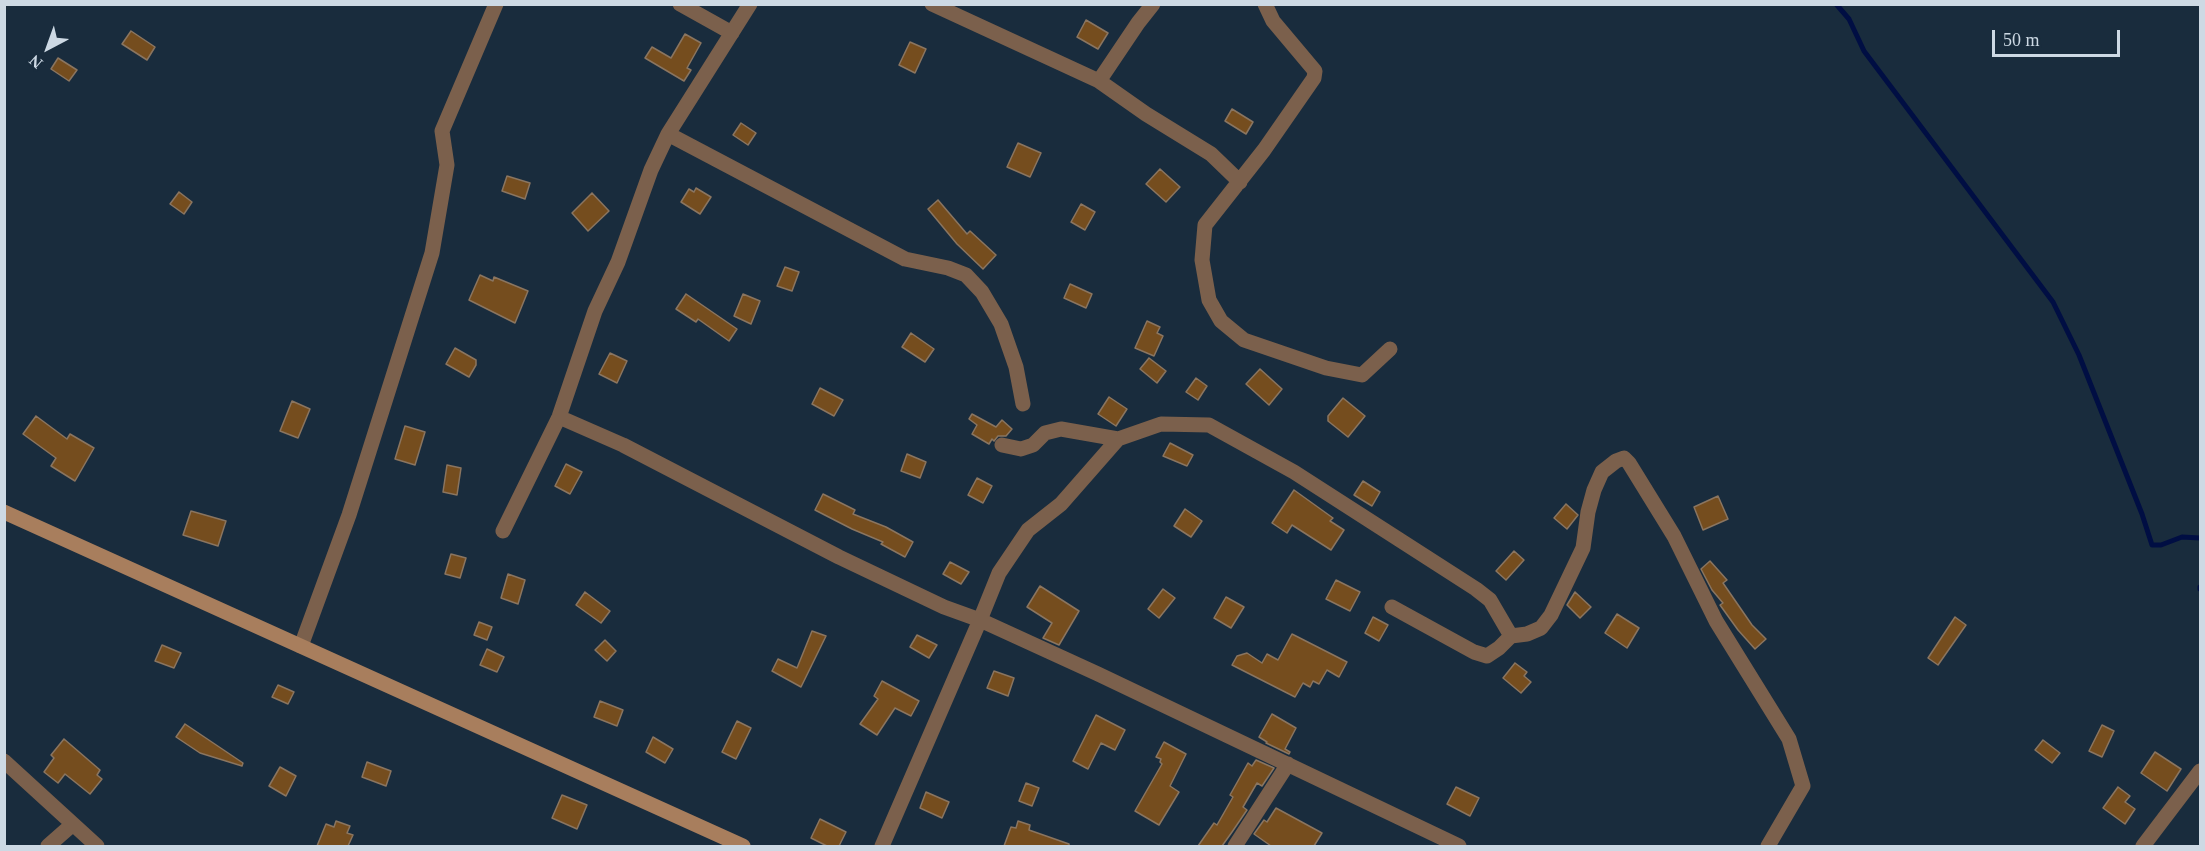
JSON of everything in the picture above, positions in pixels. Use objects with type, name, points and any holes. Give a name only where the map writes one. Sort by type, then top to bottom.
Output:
[{"type":"main road","points":[[4,512],[743,846]]},
{"type":"street","points":[[301,646],[349,515],[432,253],[447,165],[442,131],[496,4]]},
{"type":"street","points":[[680,4],[732,33]]},
{"type":"street","points":[[503,531],[559,417],[595,311],[618,262],[651,170],[668,134],[750,4]]},
{"type":"street","points":[[932,4],[1099,81],[1146,114],[1211,154],[1240,182]]},
{"type":"street","points":[[1099,81],[1153,4]]},
{"type":"street","points":[[1265,4],[1273,21],[1315,71],[1314,78],[1240,182],[1205,225],[1202,260],[1209,300],[1221,321],[1244,340],[1326,368],[1362,375],[1390,349]]},
{"type":"street","points":[[668,134],[905,258],[948,268],[966,275],[982,292],[1001,324],[1016,367],[1023,404]]},
{"type":"street","points":[[559,417],[623,446],[839,557],[944,607],[980,620],[1460,846]]},
{"type":"street","points":[[1002,445],[1021,449],[1033,445],[1045,433],[1061,429],[1118,439],[1161,424],[1209,425],[1294,472],[1476,589],[1490,600],[1511,636]]},
{"type":"street","points":[[882,846],[999,573],[1028,530],[1061,504],[1118,439]]},
{"type":"street","points":[[1392,607],[1474,652],[1488,656],[1511,636],[1527,634],[1541,628],[1551,615],[1583,548],[1588,512],[1594,489],[1602,472],[1624,458],[1674,536],[1716,621],[1789,739],[1803,786],[1768,846]]},
{"type":"street","points":[[4,761],[97,846]]},
{"type":"street","points":[[1235,846],[1288,764]]},
{"type":"street","points":[[2143,846],[2200,771]]},
{"type":"street","points":[[48,846],[73,824]]},
{"type":"building","points":[[1086,20],[1108,33],[1098,49],[1077,37]]},
{"type":"building","points":[[131,31],[155,47],[147,60],[122,44]]},
{"type":"building","points":[[685,34],[701,43],[687,68],[691,70],[684,81],[645,58],[652,47],[671,58]]},
{"type":"building","points":[[910,42],[926,49],[915,73],[899,65]]},
{"type":"building","points":[[58,58],[77,70],[69,81],[51,69]]},
{"type":"building","points":[[1232,109],[1253,122],[1246,134],[1225,121]]},
{"type":"building","points":[[741,123],[756,133],[748,145],[733,135]]},
{"type":"building","points":[[1018,143],[1041,153],[1030,177],[1007,167]]},
{"type":"building","points":[[1160,169],[1180,187],[1166,202],[1146,184]]},
{"type":"building","points":[[507,176],[530,183],[525,199],[502,191]]},
{"type":"building","points":[[696,188],[711,197],[700,214],[681,202],[689,189],[694,192]]},
{"type":"building","points":[[179,192],[192,202],[184,214],[170,204]]},
{"type":"building","points":[[592,193],[609,211],[588,231],[572,213]]},
{"type":"building","points":[[938,200],[967,234],[970,231],[996,255],[983,269],[957,244],[928,209]]},
{"type":"building","points":[[1081,204],[1095,212],[1085,230],[1071,222]]},
{"type":"building","points":[[785,267],[799,272],[792,291],[777,286]]},
{"type":"building","points":[[480,275],[493,281],[494,277],[528,291],[515,323],[469,300]]},
{"type":"building","points":[[1070,284],[1092,294],[1086,308],[1064,298]]},
{"type":"building","points":[[686,294],[737,329],[729,341],[698,319],[696,322],[676,309]]},
{"type":"building","points":[[743,294],[760,301],[751,324],[734,316]]},
{"type":"building","points":[[1147,321],[1160,327],[1157,333],[1163,336],[1154,356],[1135,348]]},
{"type":"building","points":[[911,333],[934,349],[925,362],[902,347]]},
{"type":"building","points":[[455,348],[476,360],[476,365],[469,377],[446,364]]},
{"type":"building","points":[[610,353],[627,361],[617,383],[599,374]]},
{"type":"building","points":[[1149,358],[1166,371],[1157,383],[1140,369]]},
{"type":"building","points":[[1260,369],[1282,389],[1269,405],[1246,384]]},
{"type":"building","points":[[1196,378],[1207,386],[1198,400],[1186,392]]},
{"type":"building","points":[[820,388],[843,400],[834,416],[812,404]]},
{"type":"building","points":[[1109,397],[1127,409],[1116,426],[1098,414]]},
{"type":"building","points":[[1343,398],[1365,416],[1348,437],[1328,421],[1328,416]]},
{"type":"building","points":[[292,401],[310,409],[298,438],[280,431]]},
{"type":"building","points":[[972,414],[996,427],[1002,420],[1012,429],[1006,436],[998,436],[989,444],[972,434],[977,425],[969,419]]},
{"type":"building","points":[[36,416],[67,439],[70,434],[94,448],[75,481],[51,466],[56,458],[23,434]]},
{"type":"building","points":[[405,426],[425,432],[415,465],[395,459]]},
{"type":"building","points":[[1170,443],[1193,455],[1187,466],[1163,456]]},
{"type":"building","points":[[907,454],[926,462],[920,478],[901,471]]},
{"type":"building","points":[[566,464],[582,472],[570,494],[555,486]]},
{"type":"building","points":[[447,465],[461,468],[457,495],[443,492]]},
{"type":"building","points":[[977,478],[992,486],[983,503],[968,495]]},
{"type":"building","points":[[1363,481],[1380,492],[1372,506],[1354,495]]},
{"type":"building","points":[[1294,490],[1333,518],[1330,521],[1344,530],[1331,550],[1292,525],[1287,533],[1272,523]]},
{"type":"building","points":[[823,494],[855,510],[853,514],[886,527],[913,542],[905,557],[881,544],[883,542],[815,510]]},
{"type":"building","points":[[1718,496],[1728,519],[1703,530],[1694,507]]},
{"type":"building","points":[[1566,504],[1578,515],[1567,529],[1554,518]]},
{"type":"building","points":[[1185,509],[1202,521],[1191,537],[1174,526]]},
{"type":"building","points":[[191,511],[226,521],[218,546],[183,535]]},
{"type":"building","points":[[1514,551],[1524,560],[1506,580],[1496,571]]},
{"type":"building","points":[[451,554],[466,558],[460,578],[445,574]]},
{"type":"building","points":[[1710,561],[1727,580],[1723,583],[1752,625],[1766,639],[1755,649],[1720,605],[1723,603],[1712,590],[1701,569]]},
{"type":"building","points":[[950,562],[969,572],[961,584],[943,574]]},
{"type":"building","points":[[508,574],[525,580],[518,604],[501,598]]},
{"type":"building","points":[[1336,580],[1360,592],[1350,611],[1326,599]]},
{"type":"building","points":[[1040,586],[1079,611],[1059,645],[1043,638],[1052,623],[1027,607]]},
{"type":"building","points":[[1163,589],[1175,598],[1159,618],[1148,609]]},
{"type":"building","points":[[585,592],[610,611],[601,623],[576,605]]},
{"type":"building","points":[[1575,592],[1591,607],[1580,618],[1567,605]]},
{"type":"building","points":[[1226,597],[1244,607],[1231,628],[1214,618]]},
{"type":"building","points":[[1617,614],[1639,628],[1627,648],[1605,633]]},
{"type":"building","points":[[1373,617],[1388,625],[1379,641],[1365,633]]},
{"type":"building","points":[[1955,617],[1966,625],[1938,665],[1928,658]]},
{"type":"building","points":[[479,622],[492,627],[487,640],[474,635]]},
{"type":"building","points":[[812,631],[826,636],[801,687],[772,671],[778,659],[797,668]]},
{"type":"building","points":[[1292,634],[1347,662],[1339,677],[1327,670],[1319,684],[1313,681],[1310,687],[1303,683],[1295,697],[1232,665],[1237,656],[1247,653],[1262,663],[1267,654],[1278,660]]},
{"type":"building","points":[[917,635],[937,645],[929,658],[910,647]]},
{"type":"building","points":[[605,640],[616,651],[607,661],[595,650]]},
{"type":"building","points":[[162,645],[181,653],[174,668],[155,661]]},
{"type":"building","points":[[487,649],[504,657],[497,672],[480,665]]},
{"type":"building","points":[[1515,663],[1527,672],[1524,676],[1531,682],[1521,693],[1503,678]]},
{"type":"building","points":[[994,671],[1014,678],[1008,696],[987,688]]},
{"type":"building","points":[[882,681],[919,701],[911,716],[895,708],[877,735],[860,724],[878,699],[874,696]]},
{"type":"building","points":[[278,685],[294,692],[288,704],[272,697]]},
{"type":"building","points":[[600,701],[623,710],[617,726],[594,717]]},
{"type":"building","points":[[1272,714],[1296,728],[1285,749],[1290,752],[1289,754],[1259,737]]},
{"type":"building","points":[[1096,715],[1125,730],[1115,750],[1101,743],[1088,769],[1073,761]]},
{"type":"building","points":[[737,721],[751,728],[736,759],[722,752]]},
{"type":"building","points":[[185,724],[243,763],[242,766],[200,753],[176,737]]},
{"type":"building","points":[[2102,725],[2114,731],[2102,757],[2089,751]]},
{"type":"building","points":[[653,737],[673,749],[665,763],[646,752]]},
{"type":"building","points":[[64,739],[100,770],[97,775],[102,779],[90,794],[65,774],[58,783],[44,772],[54,758],[51,755]]},
{"type":"building","points":[[2043,740],[2060,753],[2052,763],[2035,750]]},
{"type":"building","points":[[1164,742],[1186,754],[1170,786],[1179,792],[1159,825],[1135,811],[1162,764],[1161,759],[1156,757]]},
{"type":"building","points":[[2155,752],[2181,769],[2167,791],[2141,773]]},
{"type":"building","points":[[1256,760],[1274,768],[1262,786],[1257,783],[1243,807],[1247,810],[1222,846],[1198,846],[1214,823],[1217,825],[1248,763],[1252,766]]},
{"type":"building","points":[[367,762],[391,771],[386,786],[362,777]]},
{"type":"building","points":[[280,767],[296,776],[286,796],[269,786]]},
{"type":"building","points":[[1026,783],[1039,788],[1032,806],[1019,801]]},
{"type":"building","points":[[1456,787],[1479,798],[1470,816],[1447,804]]},
{"type":"building","points":[[2118,787],[2130,796],[2125,802],[2135,809],[2125,824],[2103,808]]},
{"type":"building","points":[[926,792],[949,802],[942,818],[920,808]]},
{"type":"building","points":[[562,795],[587,805],[577,829],[552,818]]},
{"type":"building","points":[[1276,808],[1322,833],[1314,846],[1271,846],[1254,834],[1264,820],[1267,822]]},
{"type":"building","points":[[820,819],[846,832],[839,846],[827,846],[811,838]]},
{"type":"building","points":[[336,821],[350,826],[347,833],[353,835],[348,846],[317,846],[326,824],[334,827]]},
{"type":"building","points":[[1018,821],[1030,825],[1029,830],[1069,844],[1069,846],[1004,846],[1011,827],[1016,828]]},
{"type":"waterway","points":[[1836,4],[1849,19],[1864,51],[2053,302],[2079,355],[2152,545],[2161,545],[2182,537],[2200,538]]}]
